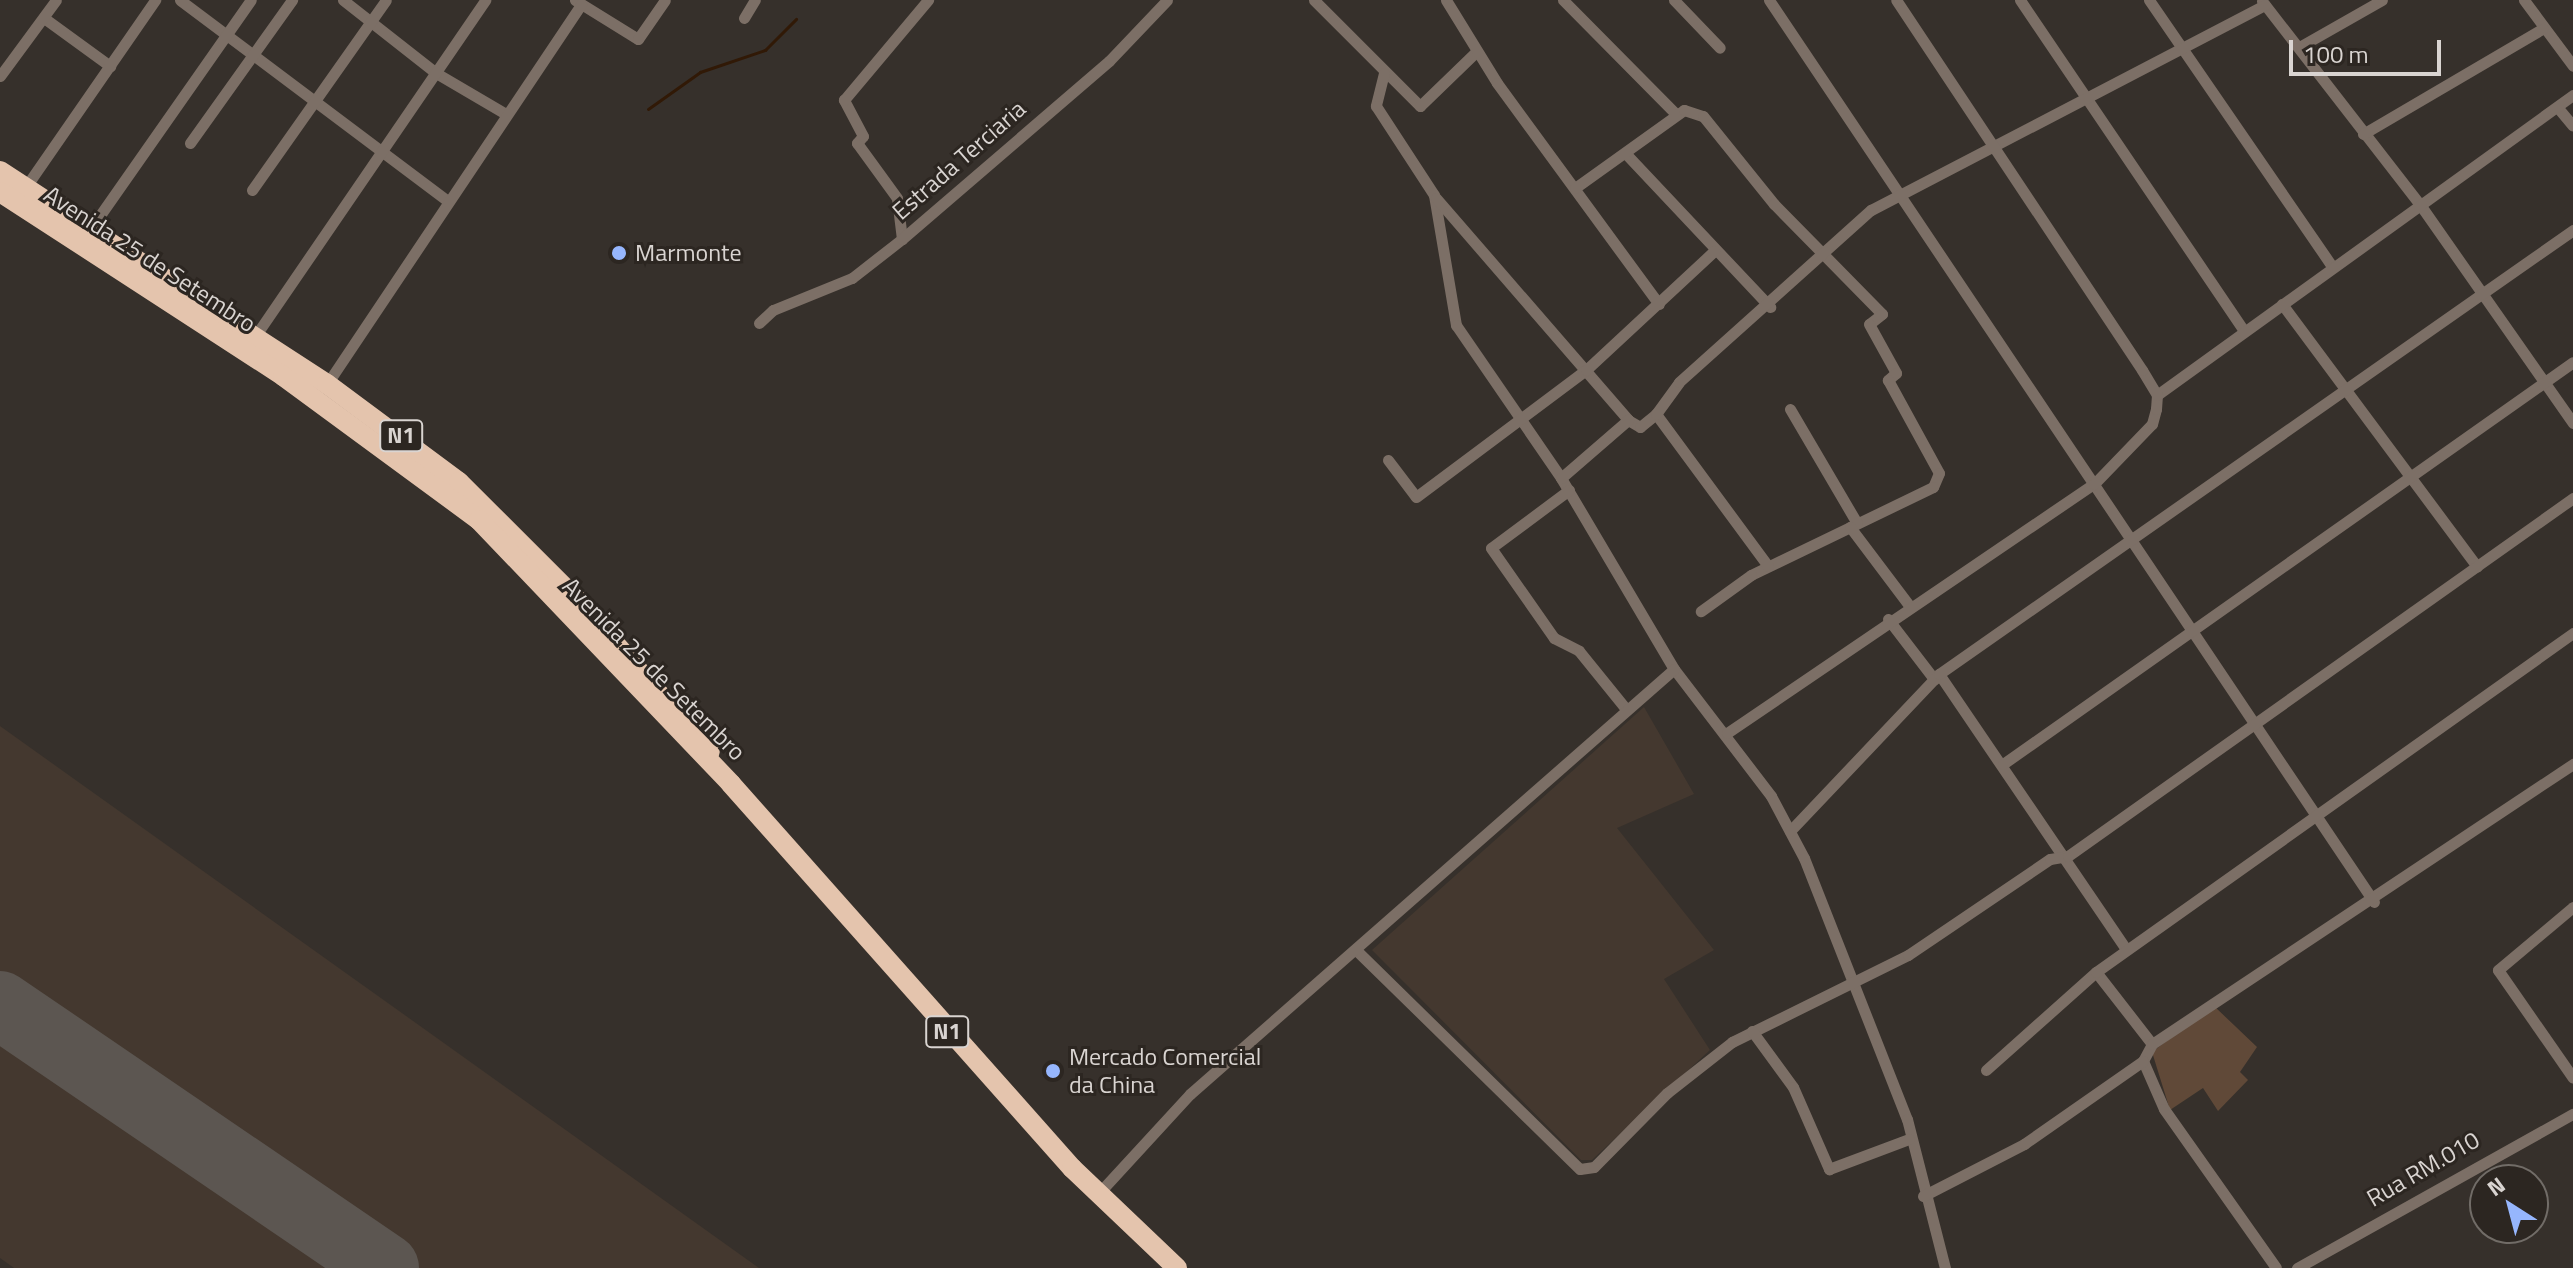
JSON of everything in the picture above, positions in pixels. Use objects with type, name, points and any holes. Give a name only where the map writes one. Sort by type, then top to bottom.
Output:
[{"type":"highway","name":"Avenida 25 de Setembro","points":[[0,171],[327,384],[504,523],[691,724],[731,784]]},
{"type":"highway","name":"Avenida 25 de Setembro","points":[[0,192],[283,376],[445,493],[731,784]]},
{"type":"highway","name":"N1","points":[[731,784],[1098,1194],[1177,1268]]},
{"type":"street","points":[[0,76],[56,0]]},
{"type":"street","points":[[25,188],[155,0]]},
{"type":"street","points":[[180,0],[254,54],[377,155],[448,201]]},
{"type":"street","points":[[89,231],[251,0]]},
{"type":"street","points":[[190,143],[292,0]]},
{"type":"street","points":[[343,0],[436,73],[506,114]]},
{"type":"street","points":[[252,190],[386,0]]},
{"type":"street","points":[[256,335],[485,0]]},
{"type":"street","points":[[327,384],[578,1],[638,39],[665,0]]},
{"type":"street","points":[[744,18],[755,0]]},
{"type":"street","points":[[902,239],[897,198],[857,143],[863,136],[844,100],[928,0]]},
{"type":"street","name":"Estrada Terciaria","points":[[759,323],[773,310],[852,278],[902,239],[1109,61],[1167,0]]},
{"type":"street","points":[[1314,0],[1420,106],[1476,52]]},
{"type":"street","points":[[1446,0],[1476,52],[1659,304]]},
{"type":"street","points":[[1563,0],[1676,114],[1703,116],[1825,255],[1882,314],[1869,324],[1896,373],[1888,380],[1941,481],[1768,566],[1701,611]]},
{"type":"street","points":[[1674,0],[1720,48]]},
{"type":"street","points":[[1769,0],[2094,484],[2196,629],[2374,902]]},
{"type":"street","points":[[1727,733],[1908,604],[2094,484],[2152,424],[2157,395],[1994,143],[1896,0]]},
{"type":"street","points":[[2020,0],[2244,331]]},
{"type":"street","points":[[2149,0],[2331,265]]},
{"type":"street","points":[[2301,46],[2382,0]]},
{"type":"street","points":[[2524,0],[2542,29],[2573,66]]},
{"type":"street","points":[[1384,73],[1376,106],[1383,124],[1434,195],[1628,420],[1640,427],[1656,414],[1679,382],[1899,195],[2263,3],[2301,46],[2363,134],[2421,206],[2573,423]]},
{"type":"street","points":[[44,18],[110,66]]},
{"type":"street","points":[[2363,134],[2542,29]]},
{"type":"street","points":[[2157,395],[2331,265],[2421,206],[2573,95]]},
{"type":"street","points":[[2558,108],[2573,126]]},
{"type":"street","points":[[1575,188],[1627,155],[1676,114]]},
{"type":"street","points":[[1627,155],[1714,251],[1770,307]]},
{"type":"street","points":[[1434,195],[1456,325],[1569,490],[1674,669],[1727,733],[1784,819],[1799,848],[1853,980],[1909,1139],[1945,1268]]},
{"type":"street","points":[[1790,831],[1936,676],[2573,230]]},
{"type":"street","points":[[1388,460],[1416,497],[1586,370],[1714,251]]},
{"type":"street","points":[[2282,304],[2477,567]]},
{"type":"street","points":[[2003,764],[2573,362]]},
{"type":"street","points":[[1790,409],[1854,525],[1908,604]]},
{"type":"street","points":[[1656,414],[1768,566]]},
{"type":"street","points":[[1561,478],[1628,420]]},
{"type":"street","points":[[1569,490],[1491,548],[1554,638],[1579,651],[1626,709]]},
{"type":"street","points":[[1356,950],[1580,1169],[1594,1167],[1667,1093],[1752,1031],[1908,955],[2050,859],[2068,856],[2255,720],[2573,498]]},
{"type":"street","points":[[1888,619],[2003,764],[2068,856],[2126,949]]},
{"type":"street","points":[[1986,1070],[2126,949],[2573,633]]},
{"type":"street","points":[[1098,1194],[1190,1094],[1674,669]]},
{"type":"street","points":[[1923,1196],[2024,1144],[2143,1061],[2152,1044],[2374,902],[2573,764]]},
{"type":"street","points":[[1784,819],[1799,848]]},
{"type":"street","points":[[2573,907],[2498,970],[2573,1078]]},
{"type":"street","points":[[2096,972],[2152,1044]]},
{"type":"street","points":[[1752,1031],[1793,1087],[1829,1169],[1909,1139]]},
{"type":"street","points":[[2143,1061],[2164,1109],[2276,1268]]},
{"type":"street","name":"Rua RM.010","points":[[2297,1268],[2573,1114]]},
{"type":"shaded area","points":[[1644,707],[1694,794],[1617,828],[1714,950],[1664,979],[1710,1050],[1592,1160],[1581,1160],[1372,950]]},
{"type":"shaded area","points":[[0,726],[759,1268],[14,1268],[0,1258]]},
{"type":"shaded area","points":[[2214,1006],[2257,1047],[2240,1072],[2248,1080],[2218,1111],[2203,1088],[2170,1110],[2152,1052]]},
{"type":"waterway","points":[[648,109],[700,72],[765,50],[796,19]]},
{"type":"runway","points":[[0,1005],[385,1268]]},
{"type":"place","name":"Marmonte","points":[[619,253]]},
{"type":"place","name":"Mercado Comercial da China","points":[[1053,1071]]}]
